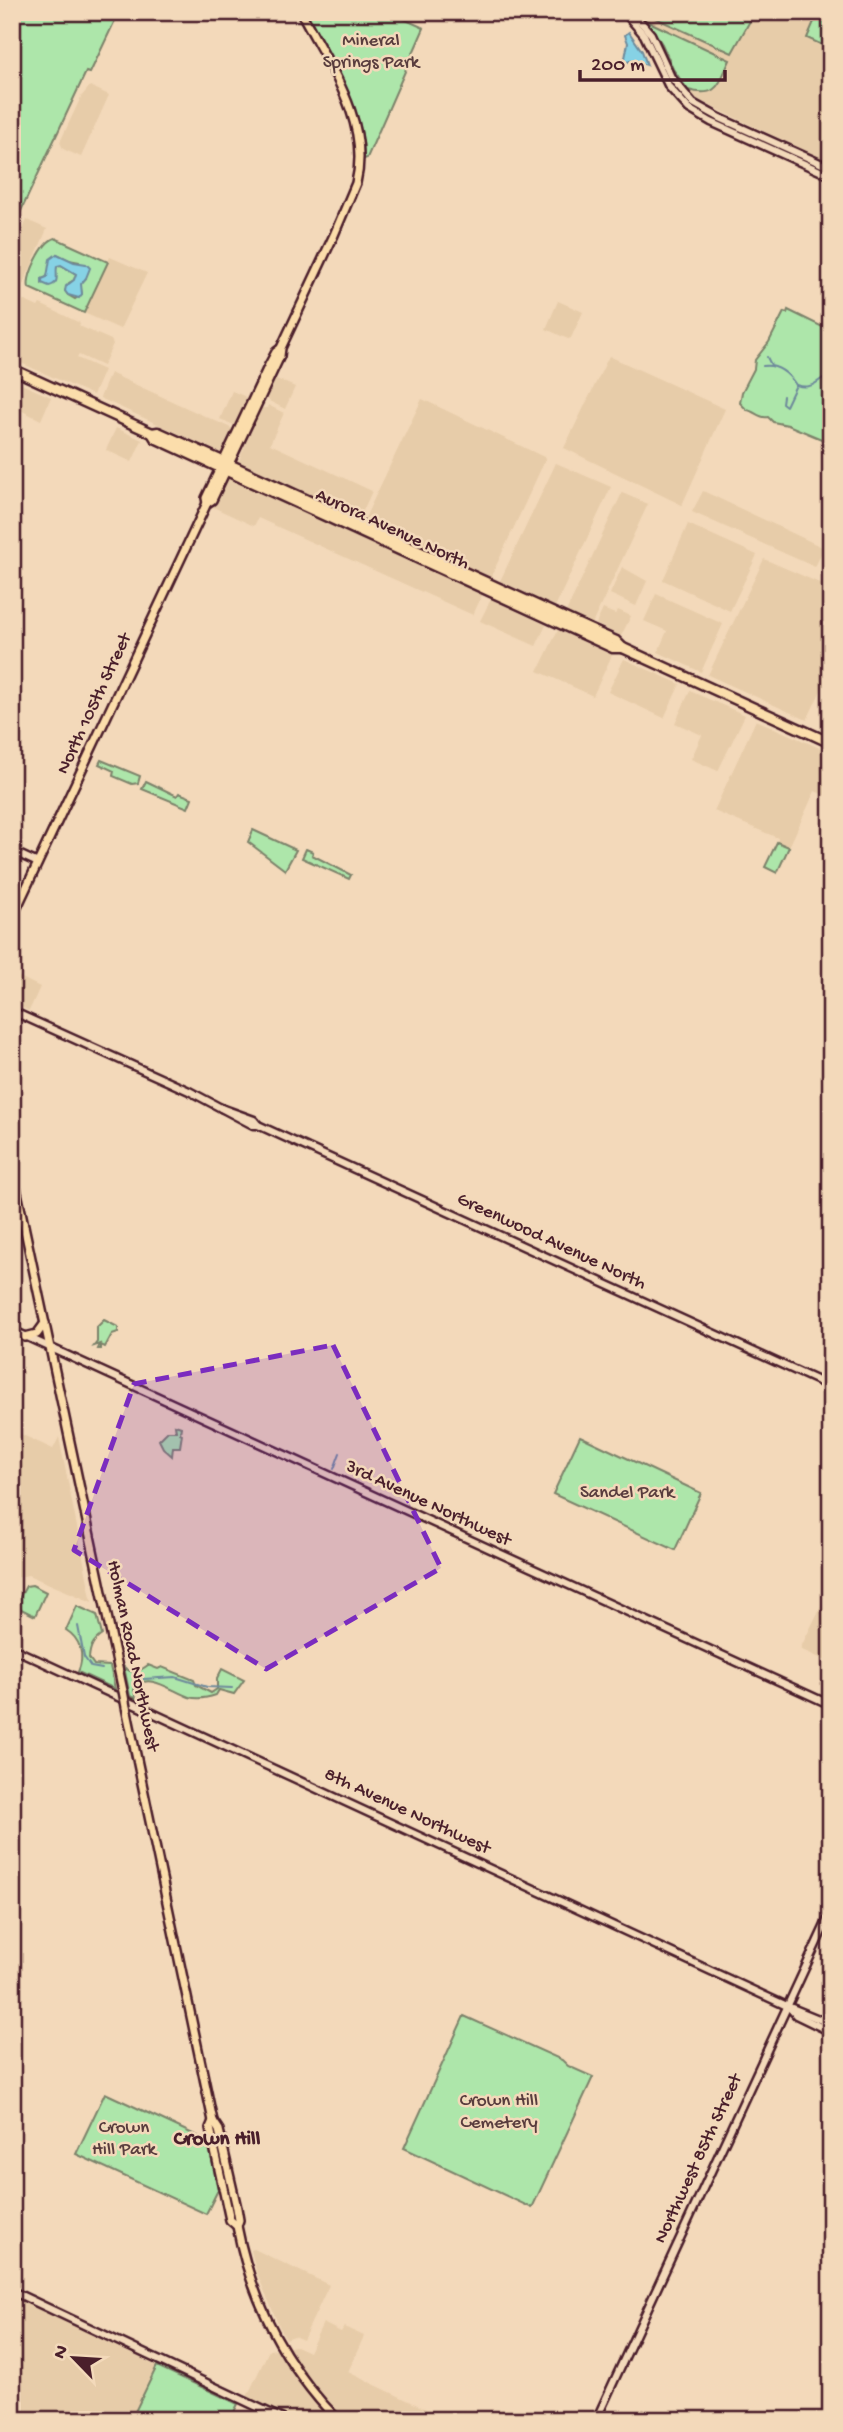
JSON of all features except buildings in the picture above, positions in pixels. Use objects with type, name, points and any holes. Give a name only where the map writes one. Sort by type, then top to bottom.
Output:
[{"type":"highway","name":"Aurora Avenue North","points":[[12,369],[152,433],[158,432],[612,648],[623,648],[831,743]]},
{"type":"main road","name":"North 105th Street","points":[[12,918],[207,503],[212,500],[276,352],[281,348],[356,183],[360,159],[359,134],[352,110],[300,12]]},
{"type":"main road","name":"Holman Road Northwest","points":[[12,1169],[213,2121],[218,2127],[228,2169],[239,2220],[237,2226],[250,2279],[275,2335],[305,2382],[338,2420]]},
{"type":"main road","points":[[25,1337],[37,1334],[45,1322]]},
{"type":"street","points":[[624,12],[644,35],[669,87],[689,108],[711,122],[831,176]]},
{"type":"street","points":[[632,12],[651,34],[671,77],[693,103],[831,168]]},
{"type":"street","points":[[12,851],[38,863]]},
{"type":"street","name":"Greenwood Avenue North","points":[[12,1010],[253,1125],[831,1387]]},
{"type":"street","name":"3rd Avenue Northwest","points":[[12,1331],[831,1705]]},
{"type":"street","name":"8th Avenue Northwest","points":[[12,1648],[831,2024]]},
{"type":"street","name":"Northwest 85th Street","points":[[596,2420],[831,1912]]},
{"type":"street","name":"8th Avenue Northwest","points":[[787,2006],[796,2015],[831,2032]]},
{"type":"street","points":[[12,2291],[285,2420]]},
{"type":"highlighted area","points":[[333,1345],[441,1568],[266,1669],[74,1550],[134,1384]]},
{"type":"shaded area","points":[[640,12],[831,12],[831,163],[698,100],[683,86],[662,44]]},
{"type":"shaded area","points":[[90,86],[109,95],[81,157],[63,149],[60,142],[81,97]]},
{"type":"shaded area","points":[[27,220],[47,229],[23,285],[12,281],[12,252]]},
{"type":"shaded area","points":[[110,257],[147,273],[120,329],[84,313]]},
{"type":"shaded area","points":[[12,295],[38,307],[40,304],[111,340],[113,344],[103,366],[79,355],[77,358],[104,370],[93,395],[12,359]]},
{"type":"shaded area","points":[[558,301],[583,312],[571,338],[568,339],[546,329]]},
{"type":"shaded area","points":[[609,356],[725,409],[682,505],[564,448]]},
{"type":"shaded area","points":[[110,373],[233,429],[222,451],[219,452],[100,398]]},
{"type":"shaded area","points":[[274,378],[295,387],[285,409],[269,401],[266,395]]},
{"type":"shaded area","points":[[12,380],[51,397],[41,420],[12,406]]},
{"type":"shaded area","points":[[232,391],[244,396],[248,402],[236,426],[220,419]]},
{"type":"shaded area","points":[[422,399],[546,458],[490,579],[363,522]]},
{"type":"shaded area","points":[[268,405],[284,413],[270,444],[372,491],[353,533],[483,593],[473,615],[258,518],[254,526],[213,507],[225,481],[231,479],[261,408],[267,408]]},
{"type":"shaded area","points":[[116,428],[142,440],[132,462],[106,450]]},
{"type":"shaded area","points":[[556,463],[611,487],[555,607],[500,581]]},
{"type":"shaded area","points":[[703,491],[824,548],[815,567],[692,512]]},
{"type":"shaded area","points":[[622,493],[648,504],[592,624],[566,612]]},
{"type":"shaded area","points":[[688,524],[757,555],[730,611],[663,580]]},
{"type":"shaded area","points":[[764,559],[831,588],[831,669],[807,720],[708,675]]},
{"type":"shaded area","points":[[622,567],[647,581],[636,606],[610,594]]},
{"type":"shaded area","points":[[656,594],[723,624],[701,672],[658,652],[667,631],[644,621]]},
{"type":"shaded area","points":[[491,599],[546,625],[536,646],[480,621]]},
{"type":"shaded area","points":[[603,609],[615,614],[618,610],[631,616],[621,636],[596,624]]},
{"type":"shaded area","points":[[558,630],[612,655],[593,696],[538,671]]},
{"type":"shaded area","points":[[624,659],[680,684],[664,718],[608,692]]},
{"type":"shaded area","points":[[690,691],[745,715],[718,771],[691,759],[702,735],[675,723]]},
{"type":"shaded area","points":[[756,720],[831,753],[831,798],[815,791],[789,847],[777,842],[778,838],[714,811]]},
{"type":"shaded area","points":[[12,973],[40,987],[29,1011],[12,1003]]},
{"type":"shaded area","points":[[12,1430],[53,1449],[59,1437],[92,1602],[28,1575],[12,1579]]},
{"type":"shaded area","points":[[831,1586],[831,1663],[800,1649]]},
{"type":"shaded area","points":[[254,2249],[329,2285],[303,2340],[294,2336],[286,2339],[280,2328],[256,2271],[251,2250]]},
{"type":"shaded area","points":[[12,2297],[157,2366],[131,2420],[12,2420]]},
{"type":"shaded area","points":[[323,2323],[341,2332],[344,2327],[364,2336],[348,2372],[449,2420],[285,2420],[245,2401],[269,2350],[296,2346],[309,2352]]},
{"type":"green space","points":[[12,12],[119,12],[90,73],[86,72],[12,230]]},
{"type":"green space","name":"Mineral Springs Park","points":[[306,12],[388,12],[424,28],[367,158],[364,159],[359,121],[352,102]]},
{"type":"green space","points":[[642,12],[755,12],[732,53]]},
{"type":"green space","points":[[818,12],[831,12],[831,49],[807,38]]},
{"type":"green space","points":[[647,21],[730,60],[716,87],[706,92],[688,90],[673,69],[662,44]]},
{"type":"green space","points":[[55,238],[108,262],[84,313],[29,288],[36,260]],"holes":[[[57,254],[79,262],[86,278],[80,284],[82,294],[75,299],[65,291],[76,274],[61,265],[57,265],[56,270],[42,283]]]},
{"type":"green space","points":[[788,310],[831,331],[831,443],[788,425],[773,422],[768,417],[747,410],[740,403],[755,360],[769,342],[784,312],[787,313]]},
{"type":"green space","points":[[101,760],[140,776],[138,783],[132,784],[113,776],[114,771],[99,764]]},
{"type":"green space","points":[[146,781],[177,796],[179,793],[192,798],[188,808],[142,789]]},
{"type":"green space","points":[[253,830],[296,850],[285,870],[248,842]]},
{"type":"green space","points":[[777,842],[789,847],[777,873],[765,867]]},
{"type":"green space","points":[[306,849],[313,852],[312,855],[351,875],[349,879],[302,858]]},
{"type":"green space","points":[[104,1320],[118,1327],[118,1332],[112,1334],[105,1347],[101,1345],[101,1349],[98,1349],[100,1344],[94,1346],[97,1342],[97,1327]]},
{"type":"green space","points":[[175,1425],[181,1427],[182,1434],[180,1447],[173,1447],[172,1456],[159,1440],[168,1431],[176,1431]]},
{"type":"green space","name":"Sandel Park","points":[[580,1436],[701,1493],[675,1550],[553,1494]]},
{"type":"green space","points":[[32,1585],[46,1592],[35,1616],[15,1606],[26,1586]]},
{"type":"green space","points":[[77,1606],[97,1615],[102,1635],[92,1645],[89,1658],[94,1665],[110,1666],[115,1689],[78,1672],[80,1648],[75,1638],[66,1630]]},
{"type":"green space","points":[[148,1665],[158,1669],[162,1667],[194,1680],[196,1685],[211,1693],[217,1689],[217,1679],[222,1669],[244,1680],[234,1694],[219,1690],[216,1695],[206,1698],[189,1697],[160,1684],[145,1682],[134,1690],[136,1699],[130,1696],[124,1667],[136,1671]]},
{"type":"green space","name":"Crown Hill Cemetery","points":[[464,2016],[562,2060],[568,2066],[593,2077],[532,2208],[404,2148]]},
{"type":"green space","name":"Crown Hill Park","points":[[105,2093],[208,2141],[218,2190],[206,2214],[76,2154]]},
{"type":"green space","points":[[157,2366],[238,2404],[230,2420],[131,2420]]},
{"type":"water","points":[[629,32],[642,51],[647,65],[633,60],[624,63],[628,43],[625,35]]},
{"type":"water","points":[[57,254],[86,264],[90,268],[81,284],[82,294],[79,298],[68,295],[65,291],[76,274],[61,265],[57,266],[55,283],[49,286],[42,283],[42,279],[47,277],[50,259]]},
{"type":"waterway","points":[[767,357],[771,365]]},
{"type":"waterway","points":[[763,366],[782,370],[796,385]]},
{"type":"waterway","points":[[783,396],[782,403],[786,406],[796,385],[811,386],[823,378],[831,381]]},
{"type":"waterway","points":[[334,1469],[340,1453]]},
{"type":"waterway","points":[[78,1626],[84,1657],[91,1667],[102,1669]]},
{"type":"waterway","points":[[133,1676],[143,1679],[175,1677],[207,1687],[232,1688]]},
{"type":"district","name":"Crown Hill","points":[[217,2140]]}]
